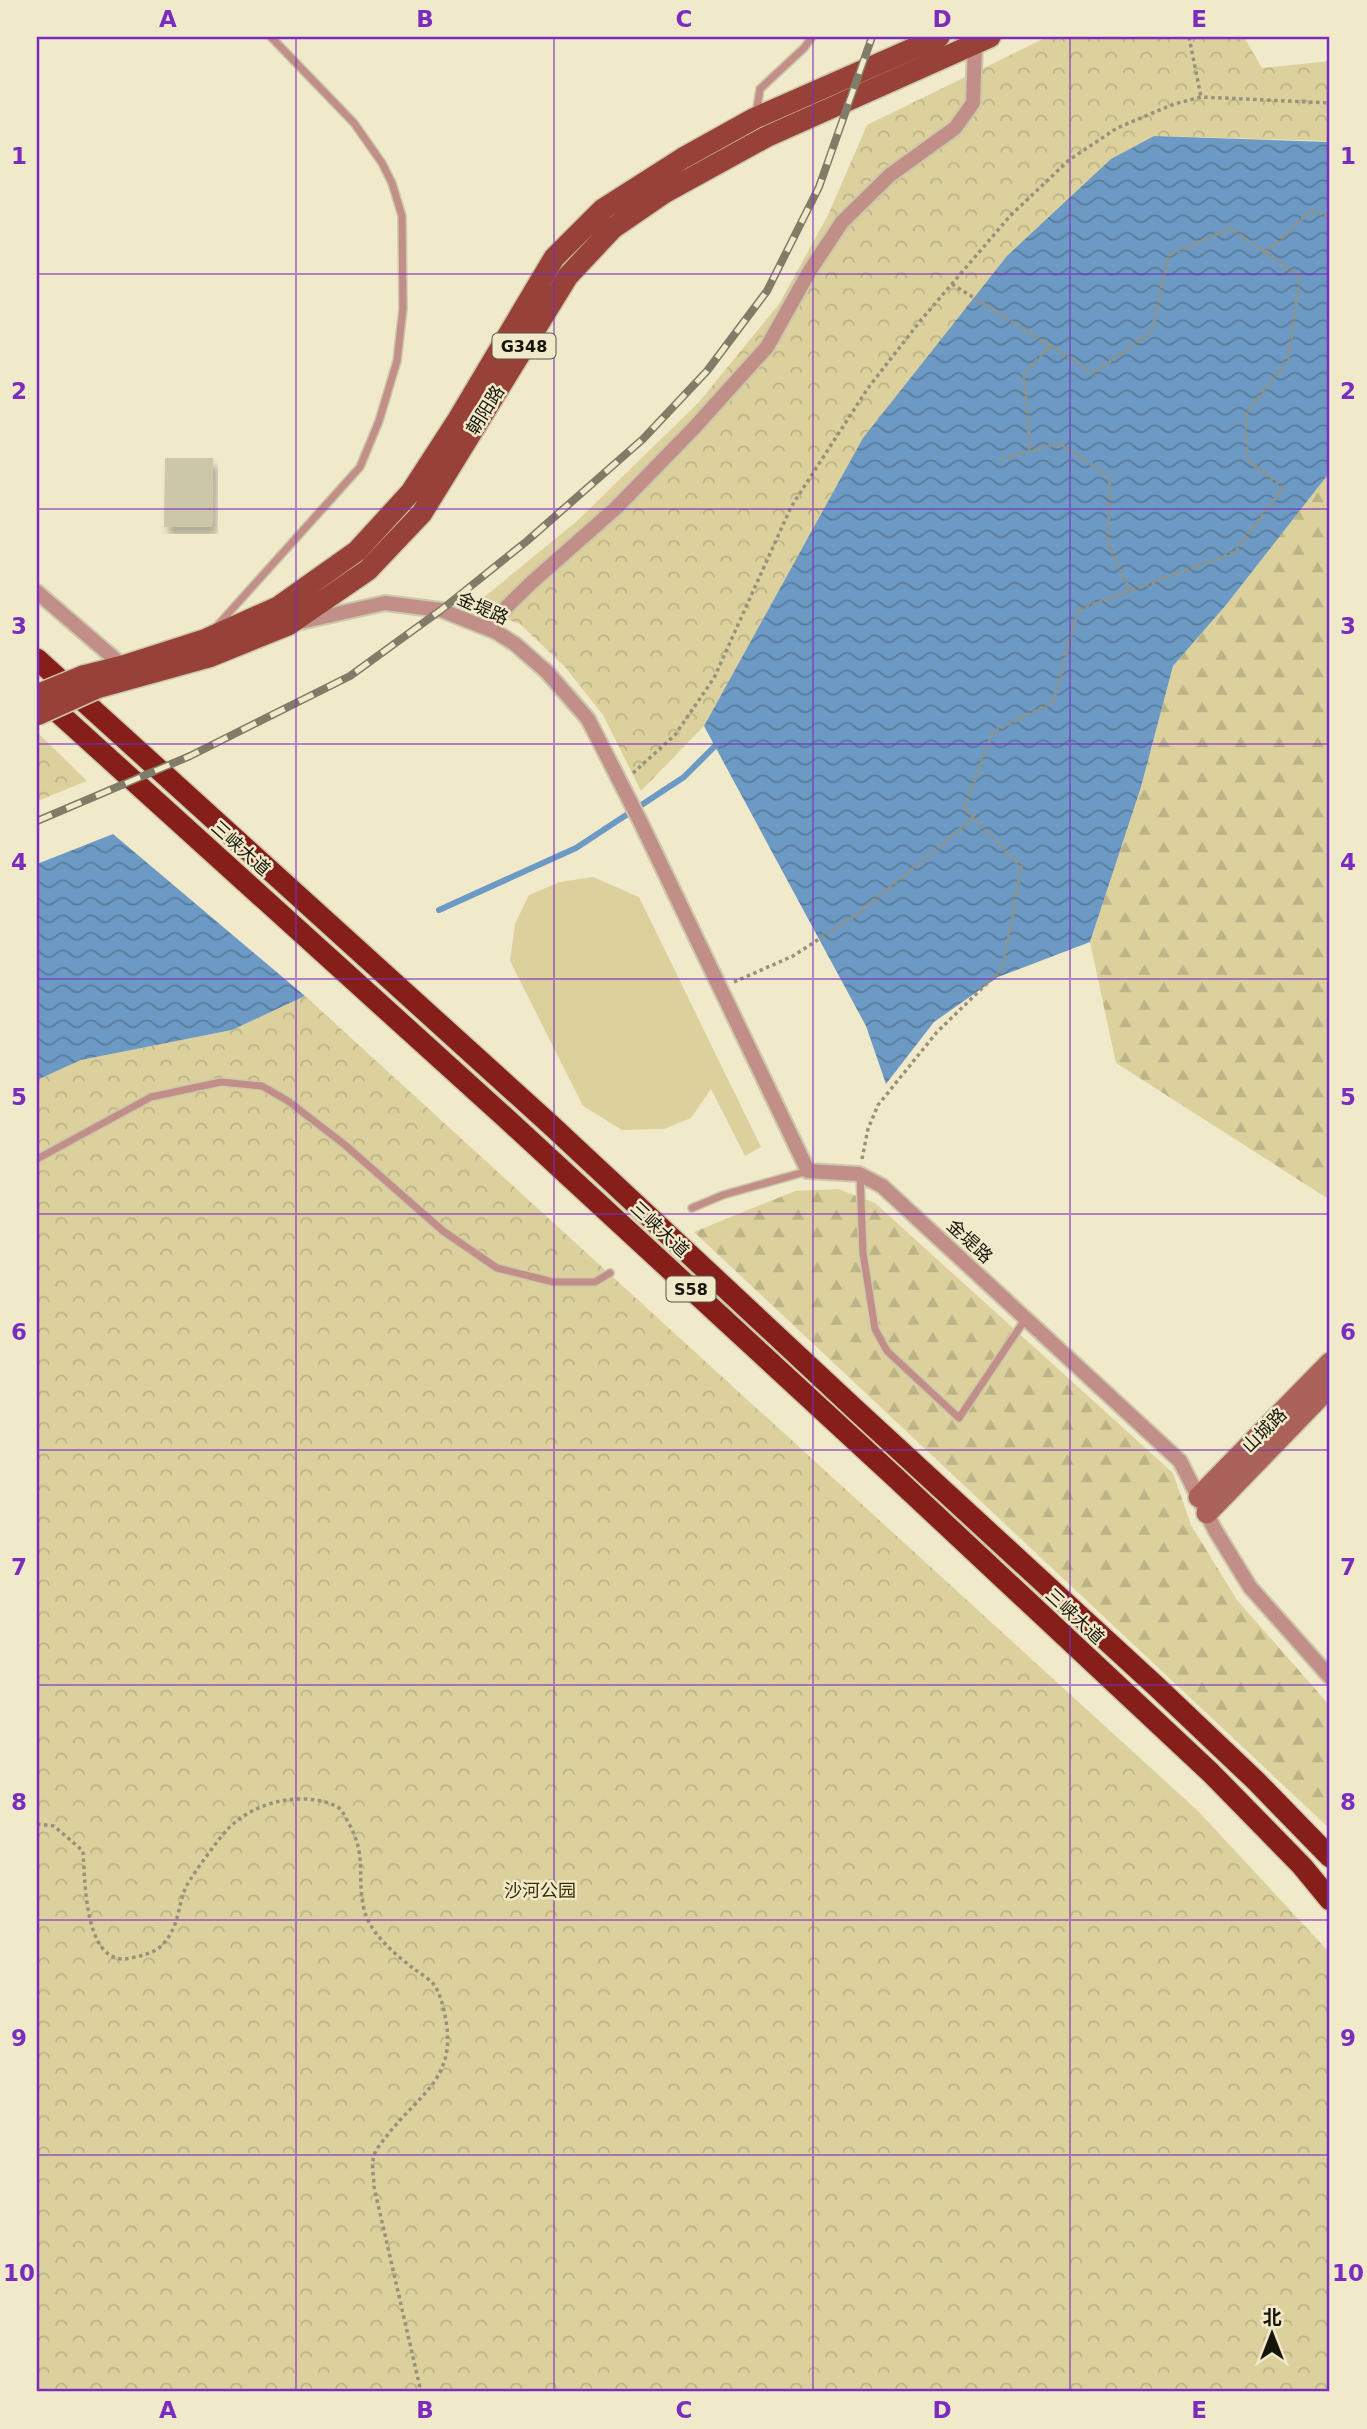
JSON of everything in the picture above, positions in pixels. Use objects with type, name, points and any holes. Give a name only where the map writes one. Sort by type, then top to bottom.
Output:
[{"type":"highway","name":"三峡大道","points":[[37,659],[552,1127],[1157,1686],[1330,1857]]},
{"type":"highway","name":"三峡大道","points":[[37,694],[497,1110],[898,1480],[1211,1773],[1302,1866],[1330,1900]]},
{"type":"main road","name":"朝阳路","points":[[37,715],[90,682],[123,666],[204,640],[278,607],[357,551],[411,492],[457,421],[554,258],[603,209],[683,158],[755,118],[939,37]]},
{"type":"main road","name":"朝阳路","points":[[37,694],[209,657],[288,625],[368,570],[422,513],[568,276],[613,228],[664,193],[766,137],[983,40]]},
{"type":"street","points":[[486,627],[617,507],[694,428],[767,347],[808,272],[842,222],[890,175],[955,128],[973,103],[983,40]]},
{"type":"street","points":[[37,592],[123,666]]},
{"type":"street","name":"金堤路","points":[[288,625],[384,603],[441,610],[486,627],[515,644],[547,672],[588,719],[720,988]]},
{"type":"street","points":[[720,988],[808,1171]]},
{"type":"street","name":"金堤路","points":[[808,1171],[859,1174],[882,1186],[1180,1461],[1250,1587],[1330,1677]]},
{"type":"street","name":"山城路","points":[[1203,1505],[1330,1363]]},
{"type":"street","name":"山城路","points":[[1203,1505],[1330,1386]]},
{"type":"lane","points":[[204,640],[281,558],[360,467],[379,421],[397,361],[403,309],[402,216],[392,183],[382,163],[354,123],[271,37]]},
{"type":"lane","points":[[755,118],[760,89],[804,48],[812,37]]},
{"type":"lane","points":[[37,1159],[150,1097],[220,1082],[262,1086],[288,1101],[336,1138],[443,1231],[497,1268],[553,1282],[595,1282],[610,1273]]},
{"type":"lane","points":[[692,1209],[723,1195],[808,1171]]},
{"type":"lane","points":[[859,1174],[863,1253],[875,1329],[887,1351],[959,1418],[1026,1318]]},
{"type":"path","points":[[1189,37],[1201,97]]},
{"type":"path","points":[[624,790],[675,735],[713,677],[791,507],[868,388],[951,284],[1010,216],[1069,160],[1116,128],[1174,104],[1201,97],[1330,103]]},
{"type":"path","points":[[1266,253],[1311,210],[1330,218]]},
{"type":"path","points":[[859,1174],[868,1129],[878,1105],[937,1032],[1003,968],[1021,867],[964,808],[993,732],[1053,702],[1078,610],[1235,552],[1283,488],[1247,459],[1246,414],[1288,359],[1300,277],[1230,228],[1169,255],[1152,331],[1094,373],[951,284]]},
{"type":"path","points":[[1030,451],[1024,374],[1050,346]]},
{"type":"path","points":[[1001,459],[1059,443],[1110,477],[1108,543],[1130,591]]},
{"type":"path","points":[[720,988],[793,956],[859,913],[974,818]]},
{"type":"path","points":[[37,1824],[54,1826],[83,1852],[87,1909],[94,1933],[109,1955],[123,1960],[152,1953],[163,1945],[177,1923],[187,1886],[231,1825],[260,1807],[290,1799],[319,1799],[340,1807],[359,1843],[364,1910],[373,1931],[434,1984],[442,2002],[447,2025],[446,2059],[431,2089],[395,2125],[373,2159],[374,2187],[421,2392]]},
{"type":"green space","points":[[1047,37],[1244,37],[1262,68],[1330,61],[1330,141],[1154,136],[863,439],[704,726],[641,791],[603,715],[565,667],[520,624],[472,607],[577,521],[699,402],[779,304],[828,215],[867,125]]},
{"type":"green space","points":[[1330,472],[1330,1200],[1116,1063],[1090,942],[1141,787],[1173,666],[1226,605]]},
{"type":"green space","points":[[38,733],[87,781],[37,801]]},
{"type":"green space","points":[[593,877],[639,897],[761,1147],[745,1156],[711,1089],[691,1118],[664,1129],[622,1130],[583,1106],[510,961],[515,924],[529,895],[560,882]]},
{"type":"green space","name":"沙河公园","points":[[305,996],[1198,1811],[1330,1953],[1330,2392],[37,2392],[37,1080],[81,1060],[232,1030]]},
{"type":"green space","points":[[838,1189],[875,1203],[1173,1473],[1191,1525],[1237,1600],[1330,1706],[1330,1829],[694,1232],[795,1191]]},
{"type":"water","points":[[1154,136],[1330,142],[1330,472],[1226,605],[1173,666],[1141,787],[1090,942],[998,977],[934,1022],[886,1084],[866,1026],[704,726],[863,438],[1007,256],[1111,159]]},
{"type":"water","points":[[113,834],[305,996],[232,1030],[81,1060],[37,1080],[37,864]]},
{"type":"building","points":[[165,458],[213,458],[212,527],[164,527]]},
{"type":"waterway","points":[[439,910],[576,848],[684,777],[721,740]]},
{"type":"railway","points":[[37,821],[190,756],[350,676],[441,610],[527,541],[643,439],[707,371],[767,291],[819,187],[872,37]]}]
